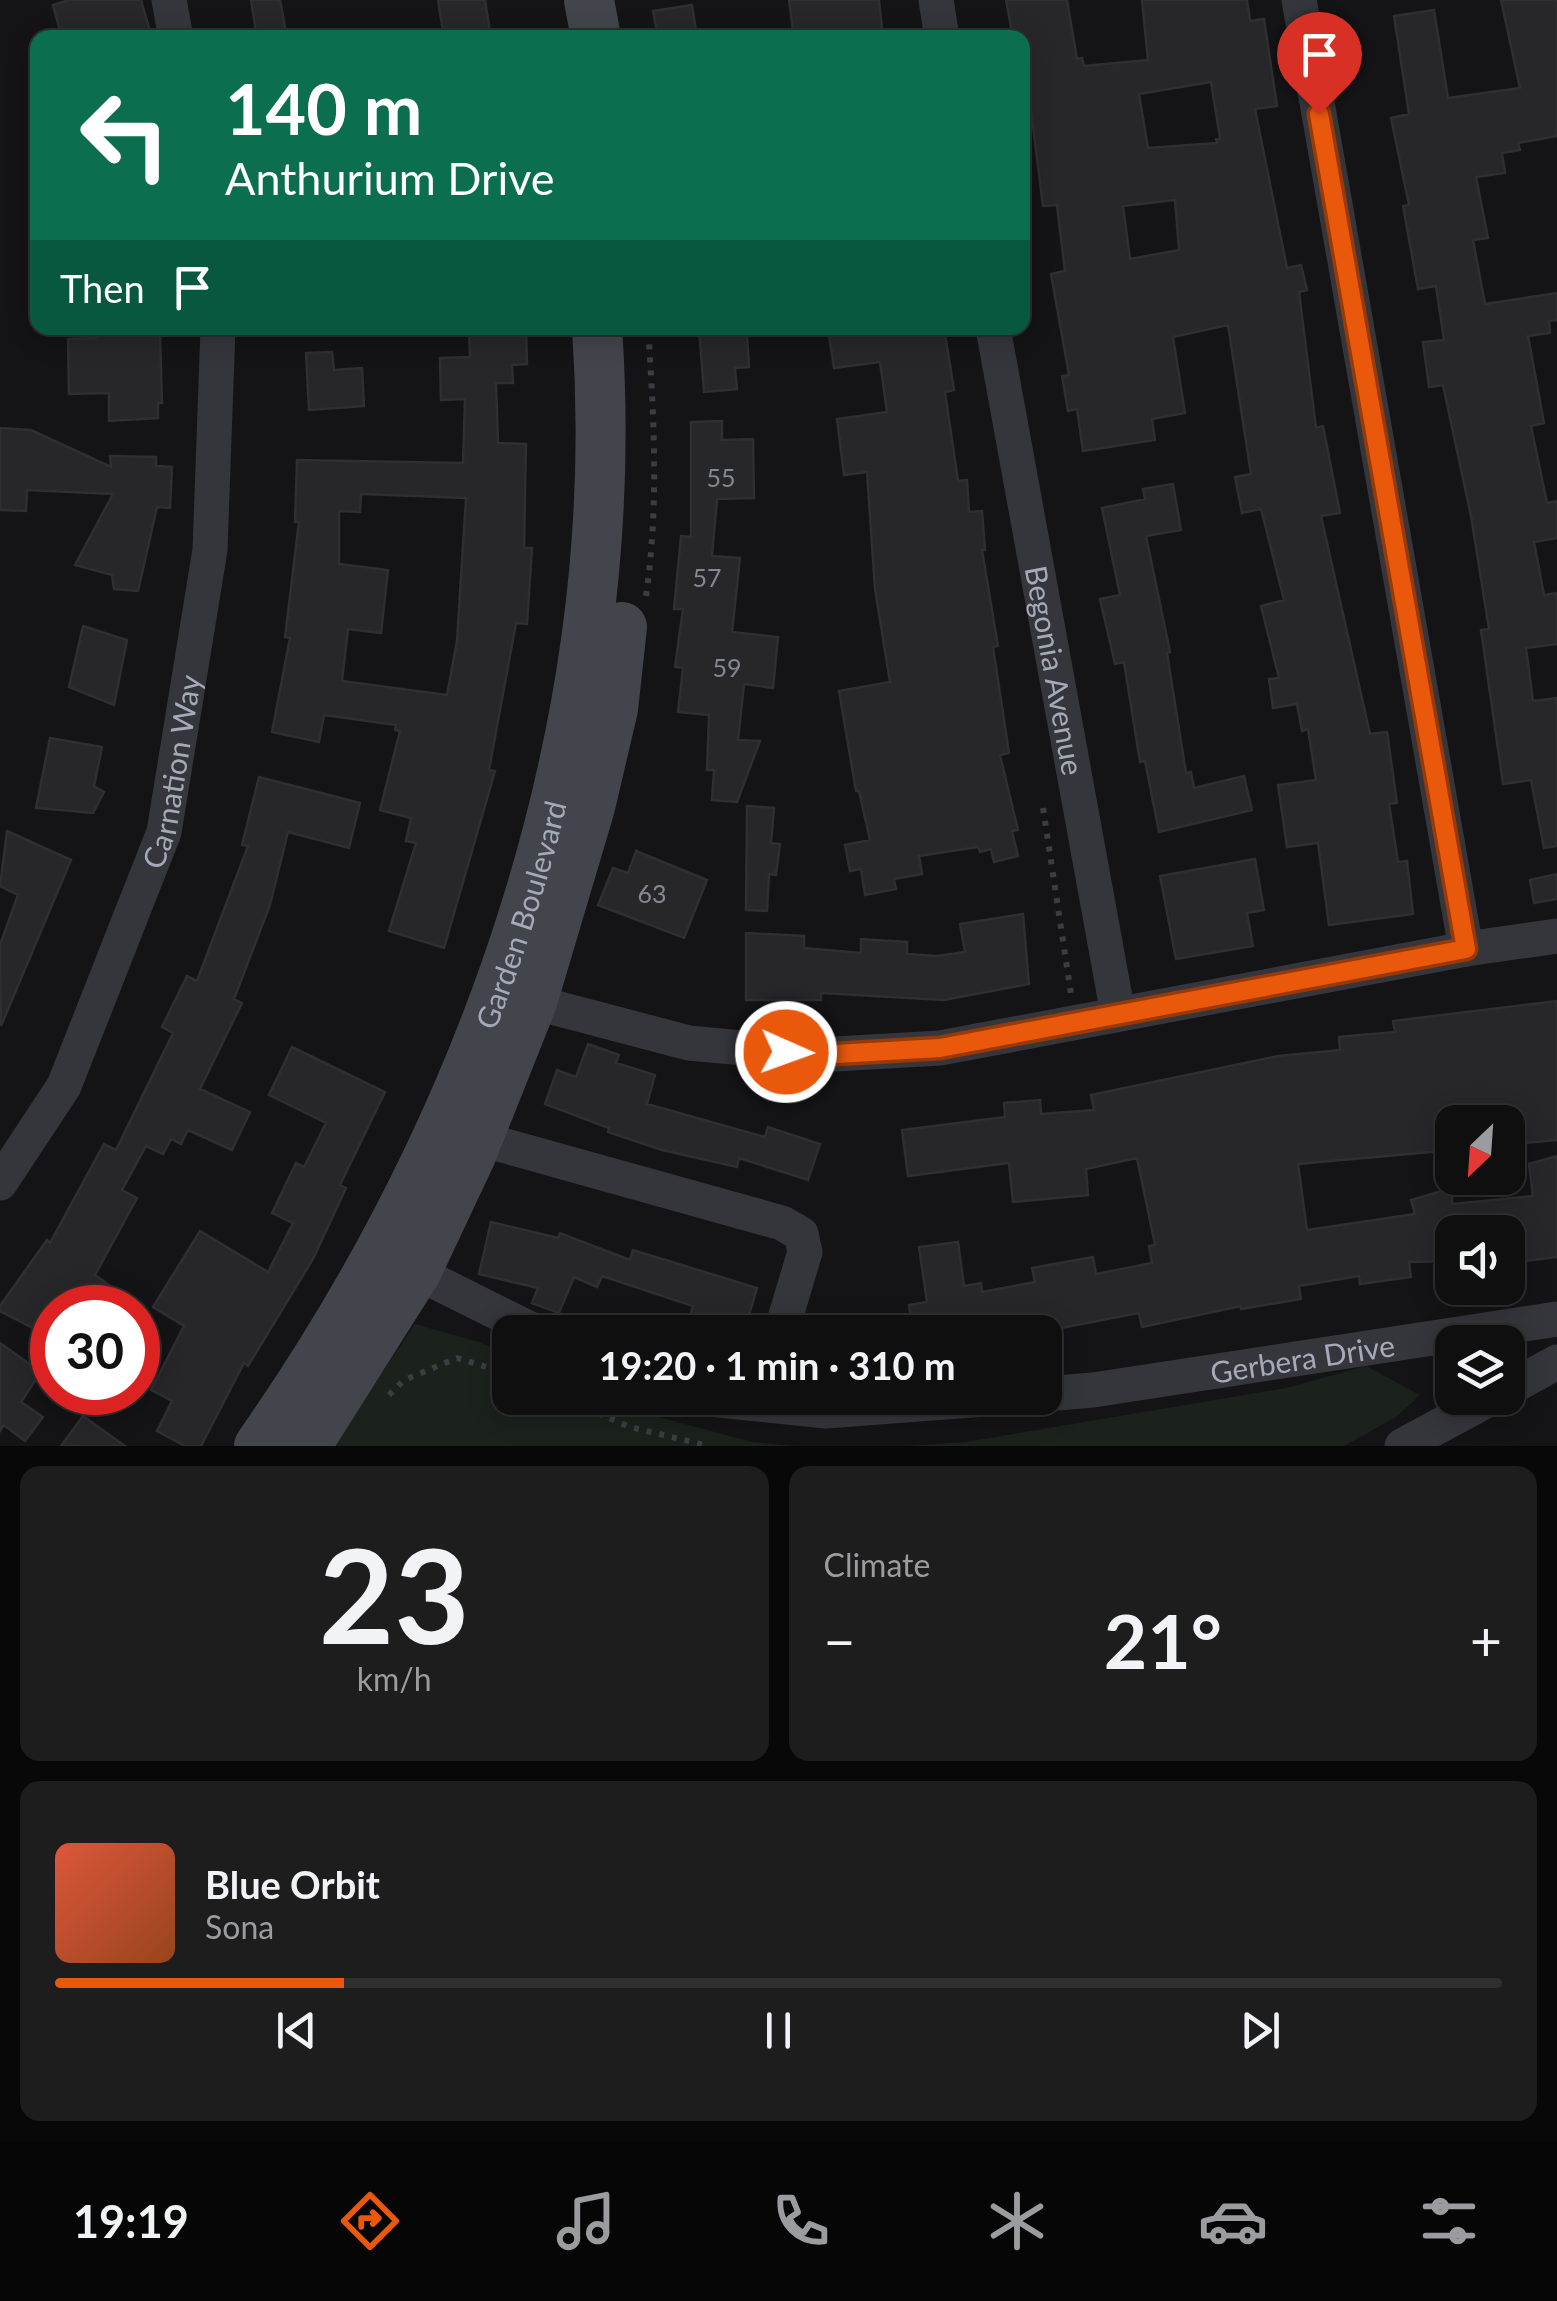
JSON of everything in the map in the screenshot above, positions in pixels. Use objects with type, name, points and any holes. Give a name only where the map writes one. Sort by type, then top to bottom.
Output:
[{"type":"street","points":[[169,0],[175,30]]},
{"type":"street","points":[[556,0],[561,30]]},
{"type":"street","points":[[589,0],[595,30]]},
{"type":"street","points":[[936,0],[941,30]]},
{"type":"street","points":[[1299,0],[1466,949]]},
{"type":"street","name":"Carnation Way","points":[[0,1183],[64,1086],[164,832],[210,550],[218,335]]},
{"type":"street","name":"Garden Boulevard","points":[[306,1446],[416,1272],[477,1138],[515,997],[540,858],[576,719],[597,550],[603,408],[598,335]]},
{"type":"street","name":"Garden Boulevard","points":[[259,1446],[379,1256],[515,997],[590,806],[612,709],[628,564],[634,408],[630,335]]},
{"type":"street","name":"Begonia Avenue","points":[[995,335],[1118,1014]]},
{"type":"street","points":[[515,997],[690,1043],[818,1055],[940,1048],[1466,949],[1557,936]]},
{"type":"street","points":[[477,1138],[782,1223],[801,1234],[806,1252],[786,1315]]},
{"type":"street","points":[[416,1272],[502,1315]]},
{"type":"street","name":"Gerbera Drive","points":[[1062,1393],[1557,1319]]},
{"type":"street","points":[[1525,1379],[1557,1362]]},
{"type":"street","points":[[1402,1446],[1459,1415]]},
{"type":"path","points":[[385,1399],[404,1380],[457,1358],[492,1369]]},
{"type":"path","points":[[602,1415],[630,1427],[708,1446]]},
{"type":"shaded area","points":[[415,1324],[492,1347],[492,1415],[651,1415],[752,1442],[795,1446],[333,1446]]},
{"type":"shaded area","points":[[1366,1366],[1420,1395],[1396,1417],[1344,1446],[907,1446],[966,1442],[1286,1388]]},
{"type":"building","points":[[69,0],[141,0],[150,30],[60,30],[53,5]]},
{"type":"building","points":[[251,0],[280,0],[286,30],[256,30]]},
{"type":"building","points":[[438,0],[485,0],[490,30],[443,30]]},
{"type":"building","points":[[789,0],[879,0],[882,30],[793,30]]},
{"type":"building","points":[[1006,0],[1067,0],[1077,59],[1082,58],[1084,66],[1148,60],[1142,0],[1247,0],[1250,21],[1264,19],[1277,106],[1255,109],[1287,268],[1301,265],[1307,290],[1299,292],[1316,428],[1323,426],[1340,513],[1321,516],[1370,734],[1387,732],[1397,803],[1389,804],[1398,862],[1407,861],[1413,914],[1329,925],[1318,843],[1287,847],[1278,785],[1316,780],[1308,729],[1302,731],[1297,704],[1273,708],[1269,679],[1279,678],[1261,606],[1284,600],[1261,509],[1242,513],[1235,477],[1251,474],[1228,325],[1173,337],[1185,413],[1152,419],[1155,440],[1083,451],[1077,409],[1068,411],[1062,376],[1069,375],[1051,274],[1065,271],[1057,205],[1043,206],[1030,102],[1030,30],[1012,30]],"holes":[[[1211,82],[1220,138],[1217,143],[1148,148],[1139,94]],[[1175,200],[1179,250],[1130,259],[1123,206]]]},
{"type":"building","points":[[1501,0],[1557,0],[1557,136],[1518,143],[1520,150],[1502,153],[1505,173],[1476,177],[1488,238],[1473,240],[1485,304],[1557,293],[1557,320],[1549,321],[1550,333],[1528,336],[1544,423],[1531,426],[1547,503],[1557,501],[1557,538],[1534,542],[1544,595],[1557,593],[1557,644],[1526,648],[1533,701],[1557,698],[1557,846],[1544,848],[1531,780],[1503,784],[1481,630],[1489,629],[1471,516],[1443,385],[1429,387],[1423,342],[1444,340],[1436,286],[1418,289],[1403,206],[1409,205],[1391,118],[1409,114],[1394,16],[1434,10],[1448,98],[1520,88]]},
{"type":"building","points":[[692,5],[696,30],[657,30],[653,11]]},
{"type":"building","points":[[160,335],[162,403],[158,403],[158,418],[109,421],[109,393],[69,394],[68,339]]},
{"type":"building","points":[[469,335],[526,335],[527,364],[512,365],[513,383],[496,383],[498,443],[526,444],[524,548],[532,548],[527,624],[516,623],[489,770],[495,771],[444,948],[389,931],[416,843],[406,841],[411,818],[380,810],[400,731],[395,730],[396,725],[324,715],[319,742],[272,732],[290,638],[285,637],[299,522],[295,522],[297,460],[463,463],[465,399],[441,400],[440,358],[470,357]],"holes":[[[361,494],[466,498],[457,641],[447,695],[342,681],[348,629],[381,633],[388,570],[339,564],[339,511],[360,512]]]},
{"type":"building","points":[[700,335],[747,335],[749,367],[735,368],[737,389],[704,392]]},
{"type":"building","points":[[829,335],[945,335],[954,390],[945,392],[958,481],[967,480],[969,512],[982,511],[982,550],[998,646],[993,647],[1009,753],[1000,755],[1018,830],[1012,831],[1018,856],[994,862],[991,849],[980,852],[978,847],[919,856],[922,874],[894,879],[896,889],[865,895],[861,869],[850,871],[845,845],[870,840],[856,791],[839,691],[890,682],[875,589],[867,472],[844,475],[837,419],[887,412],[880,362],[834,368]]},
{"type":"building","points":[[332,352],[334,370],[362,368],[364,406],[309,410],[306,353]]},
{"type":"building","points":[[722,421],[722,440],[753,439],[754,498],[717,499],[712,556],[740,558],[732,632],[778,637],[773,688],[744,684],[738,740],[760,741],[737,802],[712,800],[714,770],[707,770],[709,715],[678,712],[683,668],[675,667],[683,609],[674,609],[681,536],[691,537],[691,422]]},
{"type":"building","points":[[0,428],[31,430],[111,467],[110,456],[156,457],[156,466],[172,467],[170,508],[157,507],[138,591],[114,589],[112,575],[75,565],[113,494],[27,490],[26,511],[0,510]]},
{"type":"building","points":[[1173,484],[1181,530],[1146,536],[1170,652],[1167,653],[1186,773],[1191,772],[1194,788],[1244,776],[1252,810],[1159,832],[1145,761],[1140,762],[1124,662],[1115,664],[1100,599],[1120,595],[1102,508],[1145,499],[1143,489]]},
{"type":"building","points":[[83,626],[127,640],[114,705],[69,687]]},
{"type":"building","points":[[50,738],[102,747],[94,786],[104,792],[93,813],[36,808]]},
{"type":"building","points":[[259,777],[360,803],[349,848],[288,832],[270,905],[234,999],[242,1003],[200,1089],[250,1112],[232,1150],[188,1130],[181,1144],[171,1139],[163,1154],[146,1146],[122,1190],[137,1198],[95,1275],[109,1285],[30,1285],[30,1327],[0,1311],[0,1306],[47,1240],[50,1243],[104,1144],[116,1150],[173,1033],[162,1027],[187,976],[197,981],[248,846],[242,845]]},
{"type":"building","points":[[747,806],[774,808],[771,843],[780,844],[776,875],[769,874],[767,911],[746,910]]},
{"type":"building","points":[[7,831],[71,860],[1,1026],[0,945],[18,895],[0,886]]},
{"type":"building","points":[[636,851],[707,880],[684,938],[598,905],[613,868],[628,873]]},
{"type":"building","points":[[1255,859],[1264,910],[1247,913],[1253,946],[1176,959],[1160,876]]},
{"type":"building","points":[[1557,874],[1557,899],[1534,903],[1530,880]]},
{"type":"building","points":[[1023,914],[1029,984],[944,1000],[821,993],[821,1000],[746,1000],[746,933],[804,936],[804,948],[861,953],[861,939],[907,942],[907,954],[937,956],[965,952],[960,924]]},
{"type":"building","points":[[1557,1001],[1557,1140],[1526,1143],[1525,1105],[1435,1105],[1435,1152],[1298,1164],[1307,1230],[1415,1214],[1411,1200],[1435,1193],[1452,1195],[1452,1204],[1533,1196],[1529,1164],[1557,1156],[1557,1257],[1525,1261],[1525,1215],[1435,1215],[1435,1261],[1409,1262],[1411,1277],[1360,1284],[1359,1276],[1299,1286],[1301,1299],[1241,1306],[1142,1327],[1139,1313],[1062,1328],[1062,1315],[910,1315],[909,1305],[927,1302],[919,1247],[958,1242],[964,1286],[981,1283],[982,1292],[1035,1282],[1032,1268],[1093,1257],[1096,1274],[1152,1263],[1149,1246],[1155,1245],[1137,1158],[1086,1169],[1088,1195],[1013,1202],[1009,1163],[908,1176],[902,1130],[1005,1117],[1004,1103],[1040,1100],[1041,1114],[1094,1110],[1091,1095],[1278,1056],[1340,1050],[1339,1037],[1395,1032],[1393,1021]]},
{"type":"building","points":[[588,1044],[619,1055],[616,1063],[655,1075],[647,1104],[765,1137],[768,1127],[820,1144],[808,1180],[739,1158],[737,1167],[662,1150],[608,1132],[609,1128],[545,1104],[557,1070],[576,1077]]},
{"type":"building","points":[[292,1047],[385,1092],[340,1185],[346,1188],[313,1259],[248,1366],[244,1363],[201,1446],[185,1446],[157,1431],[172,1401],[160,1395],[160,1373],[184,1326],[160,1311],[160,1296],[200,1231],[268,1272],[293,1223],[272,1213],[296,1163],[304,1167],[326,1123],[269,1095]]},
{"type":"building","points":[[491,1222],[558,1238],[560,1233],[630,1260],[633,1250],[757,1288],[749,1315],[691,1315],[693,1306],[602,1276],[597,1287],[574,1277],[559,1313],[532,1303],[538,1288],[479,1274]]},
{"type":"building","points":[[0,1343],[30,1364],[30,1388],[21,1402],[30,1408],[30,1415],[43,1417],[25,1441],[4,1425],[0,1431]]},
{"type":"building","points":[[83,1416],[125,1446],[61,1446]]},
{"type":"route","points":[[786,1052],[818,1055],[940,1048],[1466,949],[1319,114]]}]
